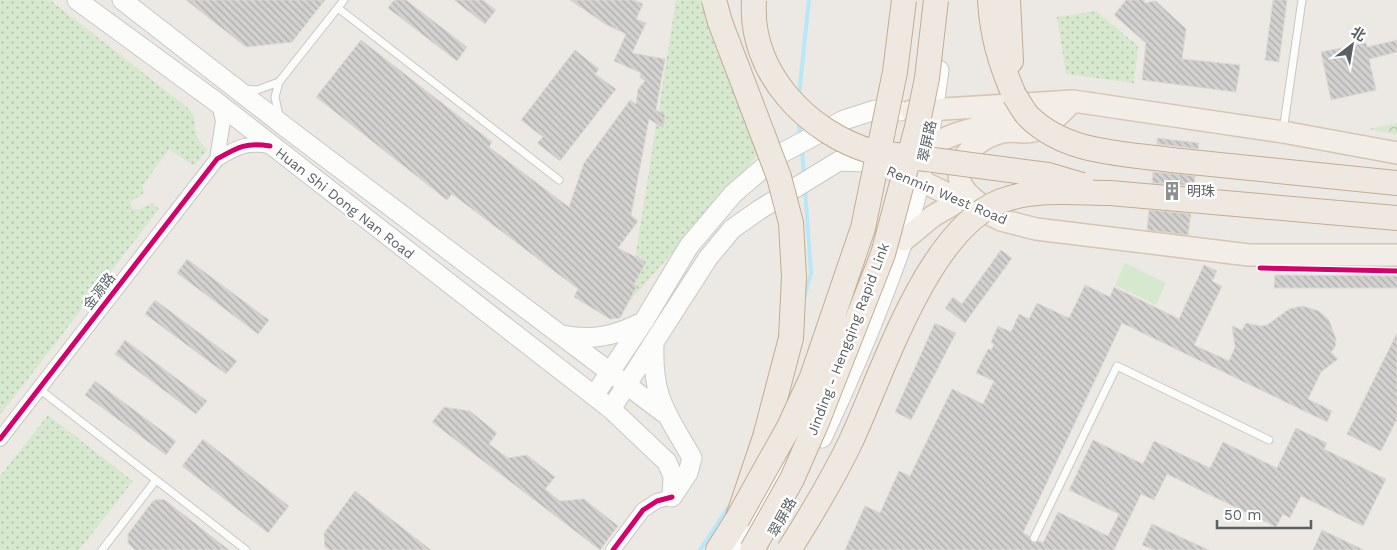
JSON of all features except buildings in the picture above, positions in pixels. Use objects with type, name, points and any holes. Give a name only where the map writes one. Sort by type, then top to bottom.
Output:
[{"type":"highway","points":[[714,0],[720,22],[779,177],[791,223],[794,277],[791,338],[765,437],[737,520]]},
{"type":"highway","points":[[754,0],[755,23],[760,45],[784,92],[813,124],[852,146],[874,152],[1048,176],[1110,193]]},
{"type":"highway","name":"Jinding - Hengqing Rapid Link","points":[[718,550],[789,427],[812,377],[863,228],[895,72],[904,0]]},
{"type":"highway","name":"Jinding - Hengqing Rapid Link","points":[[752,550],[792,479],[818,422],[884,254],[917,127],[926,78],[936,0]]},
{"type":"highway","points":[[990,0],[991,24],[998,57],[1014,95],[1029,117],[1050,133],[1082,148],[1397,183]]},
{"type":"highway","points":[[1008,0],[1014,95]]},
{"type":"highway","points":[[789,550],[850,443],[914,298],[935,262],[961,229],[999,202],[1018,196],[1110,193],[1397,218]]},
{"type":"main road","name":"Huan Shi Dong Nan Road","points":[[77,0],[219,104],[270,146],[611,409],[667,462],[673,476],[672,497]]},
{"type":"main road","name":"Huan Shi Dong Nan Road","points":[[122,0],[288,129],[559,335],[664,412]]},
{"type":"main road","name":"翠屏路","points":[[733,550],[792,448],[844,327],[878,232],[911,111],[924,39],[928,0]]},
{"type":"main road","name":"翠屏路","points":[[764,550],[792,502],[840,399],[904,240],[934,110],[948,0]]},
{"type":"main road","points":[[1001,220],[975,200],[963,187],[959,177],[963,159],[974,146],[990,136],[1005,131],[1025,134],[1038,130],[1058,117],[1073,102]]},
{"type":"main road","points":[[594,396],[644,321],[689,246],[734,194],[778,155],[844,120],[874,110],[911,111],[1073,102],[1283,132],[1397,153]]},
{"type":"main road","points":[[895,170],[926,146],[1042,105]]},
{"type":"main road","name":"Renmin West Road","points":[[611,409],[708,258],[732,229],[759,210],[839,161],[866,162],[895,170],[1001,220],[1036,229],[1249,255],[1397,255]]},
{"type":"main road","points":[[904,240],[933,216],[959,201]]},
{"type":"main road","points":[[559,335],[583,339],[607,337],[644,321]]},
{"type":"main road","points":[[654,342],[655,380],[664,412],[692,458],[688,474],[672,497]]},
{"type":"street","points":[[217,159],[223,121],[219,104]]},
{"type":"street","points":[[217,159],[238,146],[252,143],[270,146]]},
{"type":"street","name":"金源路","points":[[0,438],[217,159]]},
{"type":"street","points":[[613,550],[643,510],[657,501],[672,497]]},
{"type":"lane","points":[[288,129],[275,106],[279,82],[344,0]]},
{"type":"lane","points":[[1283,132],[1302,0]]},
{"type":"lane","points":[[338,8],[559,180]]},
{"type":"lane","points":[[232,85],[257,90],[279,82]]},
{"type":"lane","points":[[1034,538],[1117,366],[1269,440]]},
{"type":"lane","points":[[38,388],[246,550]]},
{"type":"lane","points":[[102,550],[156,480]]},
{"type":"green space","points":[[0,0],[50,0],[188,108],[194,117],[197,138],[207,150],[194,166],[169,149],[143,185],[143,194],[130,202],[133,209],[140,209],[152,203],[159,209],[0,415]]},
{"type":"green space","points":[[676,0],[713,0],[763,149],[628,303]]},
{"type":"green space","points":[[1096,11],[1138,46],[1134,83],[1066,74],[1057,17]]},
{"type":"green space","points":[[1397,123],[1397,135],[1369,129]]},
{"type":"green space","points":[[1125,263],[1166,283],[1156,305],[1115,285]]},
{"type":"green space","points":[[48,415],[133,481],[79,550],[0,550],[0,476]]},
{"type":"waterway","points":[[799,95],[809,0]]},
{"type":"waterway","points":[[799,122],[800,137]]},
{"type":"waterway","points":[[802,149],[804,177]]},
{"type":"waterway","points":[[804,298],[811,273],[805,189]]},
{"type":"waterway","points":[[700,550],[732,502]]},
{"type":"cycle path","points":[[0,439],[217,159],[242,146],[270,146]]},
{"type":"cycle path","points":[[1260,268],[1397,271]]},
{"type":"cycle path","points":[[613,550],[643,510],[657,501],[672,497]]},
{"type":"place","name":"明珠","points":[[1172,191]]}]
